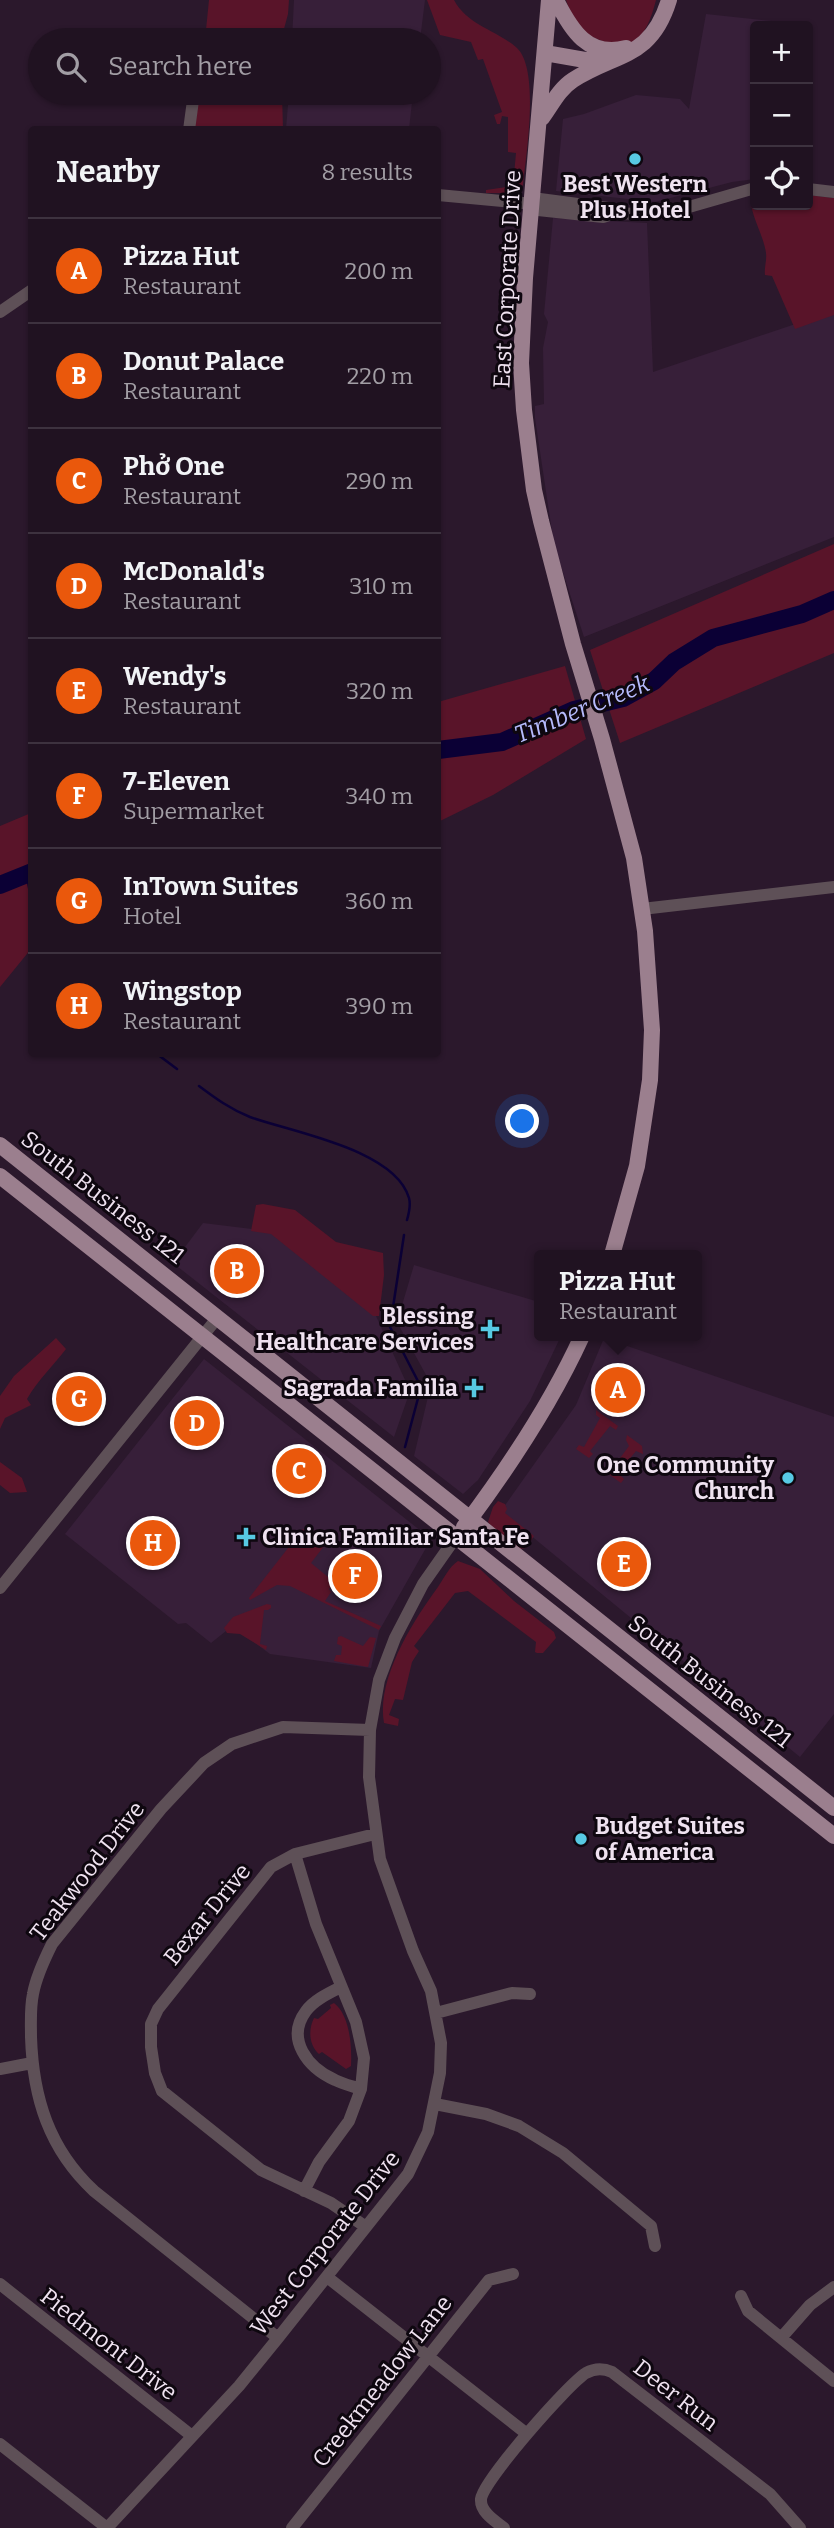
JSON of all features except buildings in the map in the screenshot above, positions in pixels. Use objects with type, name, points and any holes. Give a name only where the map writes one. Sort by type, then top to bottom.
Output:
[{"type":"main road","name":"East Corporate Drive","points":[[549,0],[525,278],[522,351],[524,410],[534,489],[573,644],[634,858],[642,909],[652,1030],[650,1080],[637,1166],[613,1250]]},
{"type":"main road","points":[[556,0],[571,27],[583,41],[604,50],[616,51],[628,47],[645,34],[653,24],[662,0]]},
{"type":"main road","points":[[540,120],[567,85],[638,48],[652,37],[664,17],[669,0]]},
{"type":"main road","points":[[545,52],[585,60],[617,58]]},
{"type":"main road","name":"South Business 121","points":[[0,1145],[834,1808]]},
{"type":"main road","name":"South Business 121","points":[[0,1176],[834,1836]]},
{"type":"main road","points":[[456,1537],[532,1428],[562,1378],[580,1341]]},
{"type":"main road","points":[[663,1701],[678,1683]]},
{"type":"street","points":[[190,126],[192,105]]},
{"type":"street","points":[[441,195],[533,204],[538,210],[603,217],[615,213],[638,215],[675,211],[750,189]]},
{"type":"street","points":[[813,190],[834,192]]},
{"type":"street","points":[[0,312],[28,293]]},
{"type":"street","points":[[642,909],[834,887]]},
{"type":"street","points":[[0,1588],[218,1317]]},
{"type":"street","name":"West Corporate Drive","points":[[107,2528],[239,2386],[278,2339],[408,2174],[424,2142],[435,2104],[441,2043],[431,1990],[390,1890],[375,1834],[369,1777],[370,1730],[379,1680],[395,1638],[423,1584],[456,1537]]},
{"type":"street","name":"Teakwood Drive","points":[[278,2339],[94,2191],[73,2171],[50,2133],[40,2103],[32,2063],[32,1995],[52,1944],[153,1820],[204,1763],[232,1744],[272,1729],[314,1727],[370,1730]]},
{"type":"street","name":"Bexar Drive","points":[[366,2227],[331,2203],[261,2170],[162,2091],[155,2073],[151,2024],[158,2008],[271,1867],[295,1854],[375,1834]]},
{"type":"street","points":[[295,1854],[316,1924],[356,2022],[364,2058],[361,2089],[349,2121],[319,2162],[304,2191]]},
{"type":"street","points":[[341,1987],[306,2010],[298,2026],[298,2042],[303,2056],[314,2067],[333,2080],[361,2089]]},
{"type":"street","points":[[436,2012],[512,1993],[530,1994]]},
{"type":"street","points":[[0,2069],[32,2063]]},
{"type":"street","points":[[435,2104],[486,2114],[519,2126],[563,2153],[651,2226],[655,2246]]},
{"type":"street","name":"Creekmeadow Lane","points":[[292,2528],[489,2280],[513,2274]]},
{"type":"street","points":[[327,2277],[527,2434],[483,2492],[481,2499],[484,2511],[504,2528]]},
{"type":"street","name":"Piedmont Drive","points":[[0,2284],[192,2436]]},
{"type":"street","points":[[781,2338],[810,2305],[834,2287]]},
{"type":"street","points":[[741,2296],[748,2311],[834,2381]]},
{"type":"street","name":"Deer Run","points":[[527,2434],[579,2379],[588,2372],[603,2369],[612,2372],[770,2494],[795,2523]]},
{"type":"street","points":[[0,2444],[107,2528]]},
{"type":"street","points":[[781,2528],[795,2523]]},
{"type":"shaded area","points":[[209,0],[289,0],[284,28],[206,28]]},
{"type":"shaded area","points":[[294,0],[425,0],[422,28],[293,28]]},
{"type":"shaded area","points":[[427,0],[454,0],[467,16],[517,48],[524,59],[528,74],[530,113],[523,185],[514,193],[486,193],[486,190],[513,186],[516,153],[508,152],[508,117],[502,116],[500,124],[497,124],[494,115],[502,112],[483,59],[478,60],[471,42],[441,35],[441,28],[437,28]]},
{"type":"shaded area","points":[[566,0],[656,0],[650,20],[640,36],[626,45],[616,45],[583,32],[575,23]]},
{"type":"shaded area","points":[[706,14],[772,21],[750,21],[750,180],[655,202],[556,191],[563,119],[636,95],[680,99],[689,109]]},
{"type":"shaded area","points":[[198,105],[282,105],[283,126],[195,126]]},
{"type":"shaded area","points":[[288,105],[412,105],[409,126],[286,126]]},
{"type":"shaded area","points":[[813,196],[834,198],[834,315],[795,329],[772,276],[765,275],[766,253],[752,210],[813,210]]},
{"type":"shaded area","points":[[553,218],[647,223],[653,372],[834,311],[834,537],[584,637],[554,545],[535,418],[535,406],[544,404],[543,348],[548,322],[544,314]]},
{"type":"shaded area","points":[[834,544],[834,653],[620,743],[590,650]]},
{"type":"shaded area","points":[[565,666],[586,739],[493,795],[441,821],[441,701]]},
{"type":"shaded area","points":[[28,814],[28,953],[0,987],[0,826]]},
{"type":"shaded area","points":[[256,1205],[295,1210],[336,1242],[383,1253],[384,1275],[379,1316],[373,1316],[271,1234],[251,1231]]},
{"type":"shaded area","points":[[203,1223],[269,1231],[376,1316],[410,1391],[394,1437],[173,1263]]},
{"type":"shaded area","points":[[414,1265],[534,1301],[534,1341],[559,1341],[530,1401],[478,1480],[463,1494],[414,1456],[431,1384],[397,1322]]},
{"type":"shaded area","points":[[56,1338],[66,1349],[31,1392],[27,1399],[31,1405],[5,1418],[0,1429],[0,1396],[14,1376]]},
{"type":"shaded area","points":[[603,1341],[613,1341],[834,1417],[834,1714],[800,1757],[501,1511],[576,1405]]},
{"type":"shaded area","points":[[204,1359],[431,1539],[379,1631],[371,1668],[270,1654],[242,1633],[226,1631],[211,1643],[186,1623],[178,1624],[65,1534]]},
{"type":"shaded area","points":[[596,1410],[618,1426],[616,1430],[610,1426],[590,1451],[593,1454],[589,1458],[576,1449],[579,1445],[584,1447],[600,1418],[596,1415]]},
{"type":"shaded area","points":[[627,1435],[642,1446],[643,1454],[636,1451],[618,1473],[624,1479],[621,1483],[603,1470],[607,1466],[612,1469],[629,1446]]},
{"type":"shaded area","points":[[0,1462],[22,1478],[27,1492],[10,1493],[0,1485]]},
{"type":"shaded area","points":[[498,1501],[505,1504],[505,1513],[534,1536],[526,1548],[519,1549],[488,1522]]},
{"type":"shaded area","points":[[303,1529],[324,1546],[311,1563],[334,1582],[325,1601],[381,1626],[379,1630],[290,1586],[277,1585],[250,1600]]},
{"type":"shaded area","points":[[458,1561],[480,1569],[514,1601],[554,1632],[556,1638],[543,1653],[537,1653],[536,1642],[468,1591],[455,1593],[414,1646],[419,1651],[412,1662],[403,1700],[395,1699],[389,1715],[399,1719],[398,1726],[384,1723],[386,1688],[399,1651],[418,1616],[449,1569]]},
{"type":"shaded area","points":[[267,1604],[271,1605],[271,1608],[264,1610],[260,1644],[267,1646],[266,1650],[240,1634],[227,1633],[224,1628],[233,1617]]},
{"type":"shaded area","points":[[338,1637],[363,1646],[370,1637],[376,1638],[368,1667],[334,1661],[336,1655],[341,1655],[342,1646],[337,1644]]},
{"type":"shaded area","points":[[334,2003],[344,2015],[349,2032],[351,2066],[346,2069],[322,2052],[319,2054],[310,2037],[314,2018],[318,2019]]},
{"type":"waterway","name":"Timber Creek","points":[[441,750],[502,742],[574,710],[623,698],[654,681],[674,662],[713,638],[802,614],[834,600]]},
{"type":"waterway","points":[[27,874],[28,881]]},
{"type":"waterway","name":"Timber Creek","points":[[0,885],[28,874]]},
{"type":"waterway","points":[[161,1057],[177,1069]]},
{"type":"waterway","points":[[199,1086],[243,1114],[340,1145],[384,1167],[400,1181],[409,1198],[407,1220]]},
{"type":"waterway","points":[[404,1235],[390,1327],[421,1387],[405,1447]]},
{"type":"place","name":"Best Western Plus Hotel","points":[[635,159]]},
{"type":"place","name":"Donut Palace","points":[[237,1271]]},
{"type":"place","name":"Blessing Healthcare Services","points":[[490,1329]]},
{"type":"place","name":"Sagrada Familia","points":[[474,1388]]},
{"type":"place","name":"Pizza Hut","points":[[618,1390]]},
{"type":"place","name":"InTown Suites","points":[[79,1399]]},
{"type":"place","name":"McDonald's","points":[[197,1423]]},
{"type":"place","name":"Phở One","points":[[299,1471]]},
{"type":"place","name":"One Community Church","points":[[788,1478]]},
{"type":"place","name":"Clinica Familiar Santa Fe","points":[[246,1537]]},
{"type":"place","name":"Wingstop","points":[[153,1543]]},
{"type":"place","name":"Wendy's","points":[[624,1564]]},
{"type":"place","name":"7-Eleven","points":[[355,1576]]},
{"type":"place","name":"Budget Suites of America","points":[[581,1839]]}]
